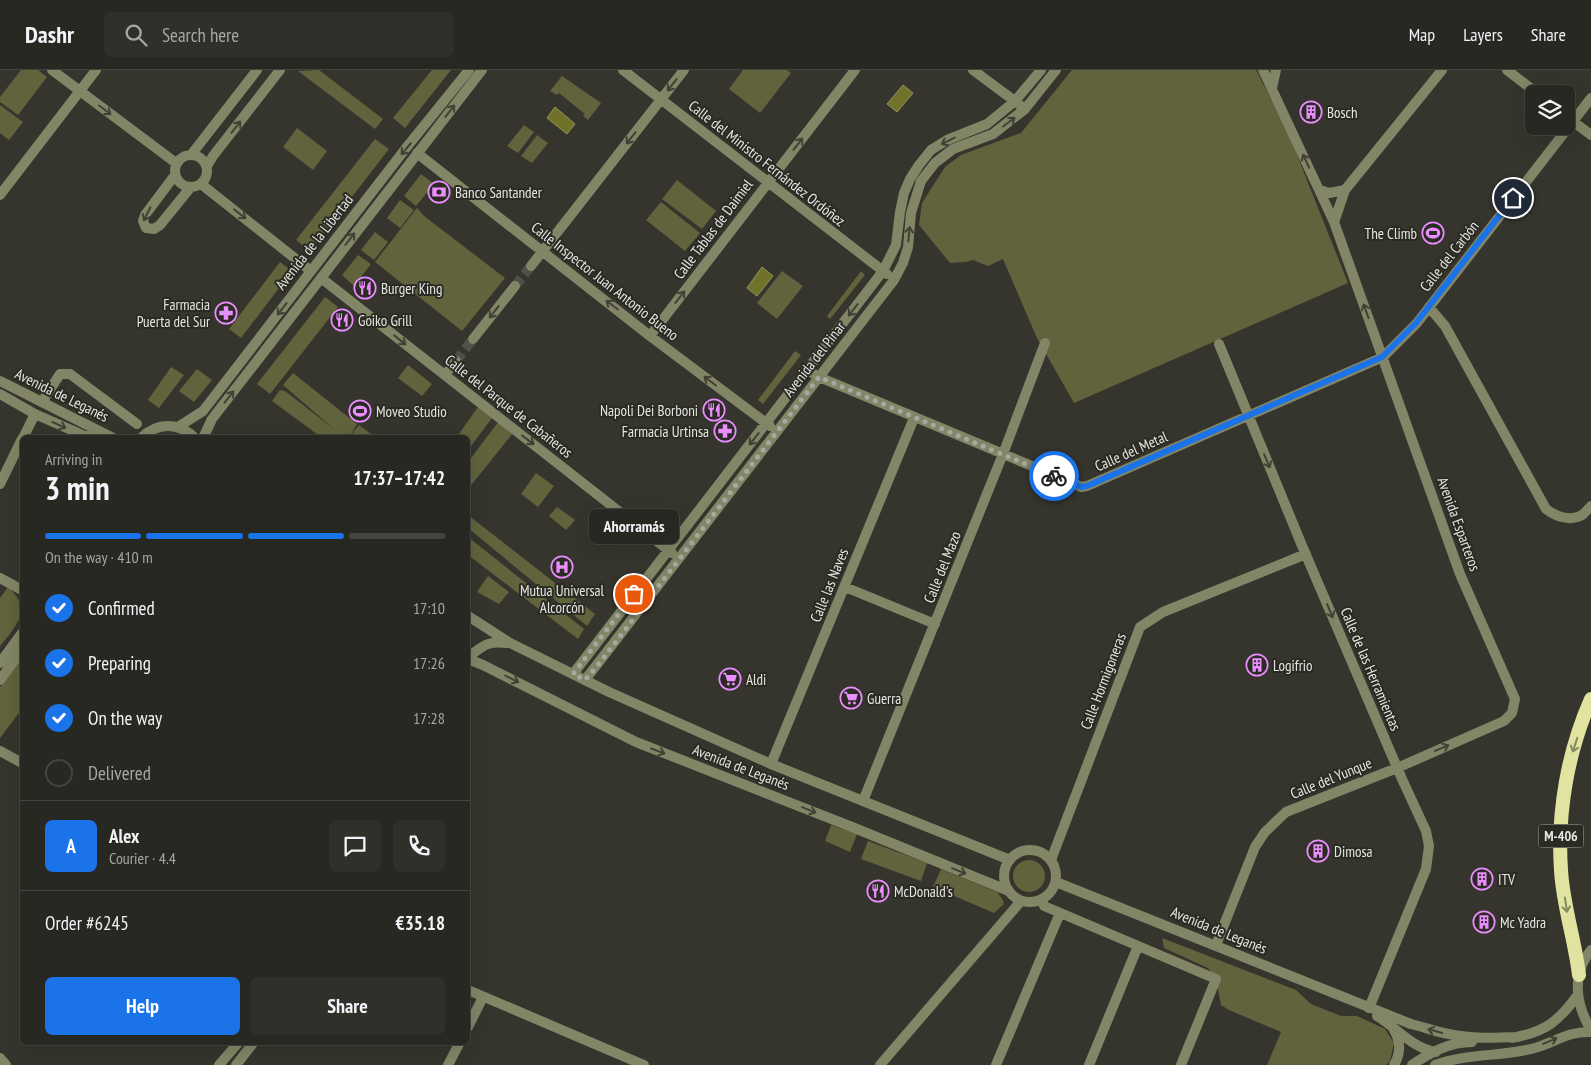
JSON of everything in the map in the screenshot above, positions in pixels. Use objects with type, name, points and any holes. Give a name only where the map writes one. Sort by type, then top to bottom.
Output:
[{"type":"highway","name":"M-406","points":[[1579,975],[1561,870],[1561,824],[1569,762],[1591,699]]},
{"type":"street","points":[[52,70],[176,163]]},
{"type":"street","points":[[0,195],[96,70]]},
{"type":"street","points":[[190,155],[257,70]]},
{"type":"street","points":[[207,166],[280,70]]},
{"type":"street","name":"Avenida de la Libertad","points":[[178,426],[203,411],[406,148],[469,70]]},
{"type":"street","name":"Avenida de la Libertad","points":[[204,435],[212,418],[482,70]]},
{"type":"street","name":"Calle del Ministro Fernández Ordóñez","points":[[623,70],[894,280]]},
{"type":"street","points":[[531,266],[684,70]]},
{"type":"street","name":"Calle Tablas de Daimiel","points":[[650,336],[855,70]]},
{"type":"street","points":[[973,70],[1025,109]]},
{"type":"street","name":"Avenida del Pinar","points":[[573,674],[883,272],[896,245],[904,193],[919,165],[931,150],[947,140],[987,124],[1015,102],[1041,70]]},
{"type":"street","name":"Avenida del Pinar","points":[[585,680],[894,280],[903,263],[908,246],[911,213],[921,181],[935,163],[953,149],[993,134],[1025,109],[1056,70]]},
{"type":"street","points":[[1272,88],[1276,70]]},
{"type":"street","points":[[1334,222],[1346,190],[1442,70]]},
{"type":"street","points":[[1507,70],[1526,85]]},
{"type":"street","name":"Avenida Esparteros","points":[[1264,71],[1334,222],[1460,574],[1515,699]]},
{"type":"street","name":"Calle del Carbón","points":[[1575,113],[1591,98]]},
{"type":"street","points":[[1575,122],[1591,135]]},
{"type":"street","name":"Calle del Carbón","points":[[1382,357],[1407,334],[1429,307],[1557,135]]},
{"type":"street","name":"Calle Inspector Juan Antonio Bueno","points":[[417,153],[650,336],[777,431]]},
{"type":"street","points":[[175,175],[145,215],[143,221],[146,228],[154,229],[160,225],[190,188],[201,184],[206,179],[208,170],[204,160],[190,155],[180,158],[176,163],[175,175],[178,181],[190,188]]},
{"type":"street","points":[[201,184],[312,271]]},
{"type":"street","points":[[1320,190],[1329,192],[1346,190]]},
{"type":"street","name":"Calle del Parque de Cabañeros","points":[[321,278],[679,558]]},
{"type":"street","points":[[473,339],[515,286]]},
{"type":"street","points":[[1429,307],[1439,317],[1450,335],[1546,509],[1554,515],[1573,518],[1582,515],[1591,506]]},
{"type":"street","name":"Calle del Mazo","points":[[863,801],[1003,454],[1045,343]]},
{"type":"street","name":"Calle de las Herramientas","points":[[1219,344],[1306,554],[1397,768],[1426,831],[1429,846],[1426,869],[1370,1008]]},
{"type":"street","name":"Calle del Metal","points":[[807,370],[914,418],[1081,487],[1382,357]]},
{"type":"street","points":[[445,375],[456,361]]},
{"type":"street","points":[[42,402],[60,374],[70,374],[137,424]]},
{"type":"street","name":"Avenida de Leganés","points":[[0,382],[108,435]]},
{"type":"street","name":"Avenida de Leganés","points":[[0,394],[35,414],[83,435]]},
{"type":"street","points":[[24,435],[35,414]]},
{"type":"street","name":"Calle las Naves","points":[[772,764],[914,418]]},
{"type":"street","points":[[144,435],[157,427],[167,425],[178,426],[187,430],[192,435]]},
{"type":"street","points":[[0,484],[20,444]]},
{"type":"street","name":"Calle Hormigoneras","points":[[1051,860],[1140,627],[1163,612],[1306,554]]},
{"type":"street","points":[[0,578],[20,589]]},
{"type":"street","points":[[845,587],[935,624]]},
{"type":"street","points":[[470,656],[481,642],[481,632],[472,619]]},
{"type":"street","name":"Avenida de Leganés","points":[[472,619],[510,643],[609,692],[772,764],[1010,860]]},
{"type":"street","points":[[0,663],[20,636]]},
{"type":"street","name":"Avenida de Leganés","points":[[510,643],[494,642],[485,644],[470,656],[483,665],[636,742],[1009,891]]},
{"type":"street","points":[[0,680],[20,653]]},
{"type":"street","name":"Calle del Yunque","points":[[1216,945],[1255,847],[1265,832],[1286,812],[1397,768],[1504,721],[1512,713],[1515,699]]},
{"type":"street","points":[[0,752],[20,762]]},
{"type":"street","points":[[1026,851],[1036,851],[1044,854],[1051,860],[1056,875],[1056,882],[1050,894],[1042,900],[1021,901],[1009,891],[1004,878],[1005,871],[1010,860],[1018,854],[1026,851]]},
{"type":"street","name":"Avenida de Leganés","points":[[1056,882],[1411,1024],[1449,1034],[1496,1038],[1518,1037]]},
{"type":"street","points":[[1042,900],[1044,906],[1216,979],[1181,1065]]},
{"type":"street","points":[[880,1065],[1021,901]]},
{"type":"street","points":[[996,1065],[1060,913]]},
{"type":"street","points":[[1088,1065],[1138,946]]},
{"type":"street","points":[[1435,1065],[1473,1056],[1536,1048],[1565,1035],[1591,1031],[1582,1015],[1577,996],[1579,975],[1591,950]]},
{"type":"street","points":[[470,991],[644,1065]]},
{"type":"street","points":[[1412,1065],[1433,1052],[1456,1044],[1494,1042],[1518,1037],[1550,1026],[1565,1013],[1577,996]]},
{"type":"street","points":[[470,1023],[483,997]]},
{"type":"street","name":"Avenida de Leganés","points":[[1370,1008],[1376,1015],[1391,1024],[1417,1046],[1433,1052]]},
{"type":"street","points":[[1391,1024],[1399,1038],[1400,1047],[1398,1058],[1394,1065]]},
{"type":"street","points":[[219,1065],[236,1045]]},
{"type":"street","points":[[236,1065],[252,1045]]},
{"type":"street","points":[[448,1065],[458,1045]]},
{"type":"street","points":[[1433,1052],[1450,1054],[1508,1052]]},
{"type":"street","points":[[0,1058],[6,1065]]},
{"type":"green space","points":[[21,70],[38,70],[47,77],[18,115],[0,102],[0,97]]},
{"type":"green space","points":[[319,70],[383,119],[375,129],[298,71]]},
{"type":"green space","points":[[432,70],[451,70],[405,128],[393,118]]},
{"type":"green space","points":[[743,70],[787,70],[791,73],[760,113],[729,89]]},
{"type":"green space","points":[[1072,70],[1256,70],[1287,130],[1348,283],[1074,403],[1037,338],[1003,259],[988,266],[973,260],[950,263],[919,225],[922,203],[945,167],[961,155],[1021,133]]},
{"type":"green space","points":[[562,76],[601,103],[588,120],[583,116],[585,114],[559,93],[557,95],[550,91]]},
{"type":"green space","points":[[0,105],[23,122],[9,140],[0,133]]},
{"type":"green space","points":[[524,125],[534,132],[518,153],[507,146]]},
{"type":"green space","points":[[297,128],[327,151],[313,170],[283,147]]},
{"type":"green space","points":[[537,135],[548,143],[532,163],[521,156]]},
{"type":"green space","points":[[375,139],[389,149],[310,251],[296,240]]},
{"type":"green space","points":[[421,174],[434,184],[416,206],[404,196]]},
{"type":"green space","points":[[677,180],[716,211],[702,229],[662,199]]},
{"type":"green space","points":[[400,200],[414,210],[400,228],[387,218]]},
{"type":"green space","points":[[661,202],[700,233],[685,251],[646,220]]},
{"type":"green space","points":[[417,208],[424,216],[505,278],[462,331],[375,262]]},
{"type":"green space","points":[[375,232],[388,242],[374,260],[361,250]]},
{"type":"green space","points":[[358,255],[371,264],[354,286],[342,275]]},
{"type":"green space","points":[[280,262],[292,271],[241,338],[229,329]]},
{"type":"green space","points":[[782,271],[803,286],[777,319],[757,303]]},
{"type":"green space","points":[[861,271],[865,275],[830,319],[827,316]]},
{"type":"green space","points":[[325,297],[338,307],[270,394],[257,384]]},
{"type":"green space","points":[[795,351],[801,355],[763,404],[758,400]]},
{"type":"green space","points":[[408,365],[432,384],[422,396],[398,378]]},
{"type":"green space","points":[[171,367],[184,375],[159,408],[148,400]]},
{"type":"green space","points":[[197,369],[212,380],[194,402],[179,391]]},
{"type":"green space","points":[[293,373],[357,424],[351,435],[318,435],[272,401],[280,390],[285,391],[334,429],[283,385]]},
{"type":"green space","points":[[478,407],[492,418],[470,447],[470,435],[458,435]]},
{"type":"green space","points":[[499,421],[513,433],[470,487],[470,459]]},
{"type":"green space","points":[[359,425],[372,435],[351,435]]},
{"type":"green space","points":[[536,473],[554,486],[538,507],[521,494]]},
{"type":"green space","points":[[557,507],[575,520],[566,530],[549,516]]},
{"type":"green space","points":[[470,517],[595,614],[587,626],[470,530]]},
{"type":"green space","points":[[470,539],[584,629],[578,639],[470,557]]},
{"type":"green space","points":[[488,576],[509,592],[499,604],[477,592]]},
{"type":"green space","points":[[8,587],[20,603],[20,614],[12,632],[0,646],[0,598]]},
{"type":"green space","points":[[20,661],[20,712],[0,738],[0,687]]},
{"type":"green space","points":[[831,825],[857,834],[850,852],[825,841]]},
{"type":"green space","points":[[868,841],[927,863],[921,881],[861,859]]},
{"type":"green space","points":[[1029,860],[1040,865],[1045,876],[1040,887],[1029,892],[1018,887],[1013,876],[1018,865]]},
{"type":"green space","points":[[941,869],[997,892],[1004,904],[994,913],[933,887]]},
{"type":"green space","points":[[1162,938],[1296,990],[1311,1004],[1341,1016],[1357,1016],[1385,1029],[1394,1043],[1390,1061],[1386,1065],[1267,1065],[1281,1032],[1221,1005],[1216,979],[1208,968],[1164,948]]},
{"type":"shaded area","points":[[903,85],[913,93],[897,112],[887,104]]},
{"type":"shaded area","points":[[555,107],[575,124],[567,134],[547,118]]},
{"type":"shaded area","points":[[762,267],[773,276],[757,296],[747,288]]},
{"type":"tunnel","points":[[515,286],[531,266]]},
{"type":"tunnel","points":[[456,361],[473,339]]},
{"type":"way so far","points":[[634,594],[573,674],[585,680],[598,665],[819,377],[1054,476]]},
{"type":"place","name":"Bosch","points":[[1311,112]]},
{"type":"place","name":"Banco Santander","points":[[439,192]]},
{"type":"place","name":"The Climb","points":[[1433,233]]},
{"type":"place","name":"Burger King","points":[[365,288]]},
{"type":"place","name":"Farmacia Puerta del Sur","points":[[226,313]]},
{"type":"place","name":"Goiko Grill","points":[[342,320]]},
{"type":"place","name":"Napoli Dei Borboni","points":[[714,410]]},
{"type":"place","name":"Moveo Studio","points":[[360,411]]},
{"type":"place","name":"Farmacia Urtinsa","points":[[725,431]]},
{"type":"place","name":"Mutua Universal Alcorcón","points":[[562,567]]},
{"type":"place","name":"Ahorramás","points":[[634,594]]},
{"type":"place","name":"Logifrio","points":[[1257,665]]},
{"type":"place","name":"Aldi","points":[[730,679]]},
{"type":"place","name":"Guerra","points":[[851,698]]},
{"type":"place","name":"Dimosa","points":[[1318,851]]},
{"type":"place","name":"ITV","points":[[1482,879]]},
{"type":"place","name":"McDonald's","points":[[878,891]]},
{"type":"place","name":"Mc Yadra","points":[[1484,922]]},
{"type":"route","points":[[1054,476],[1081,487],[1087,486],[1382,357],[1407,334],[1513,198]]}]
